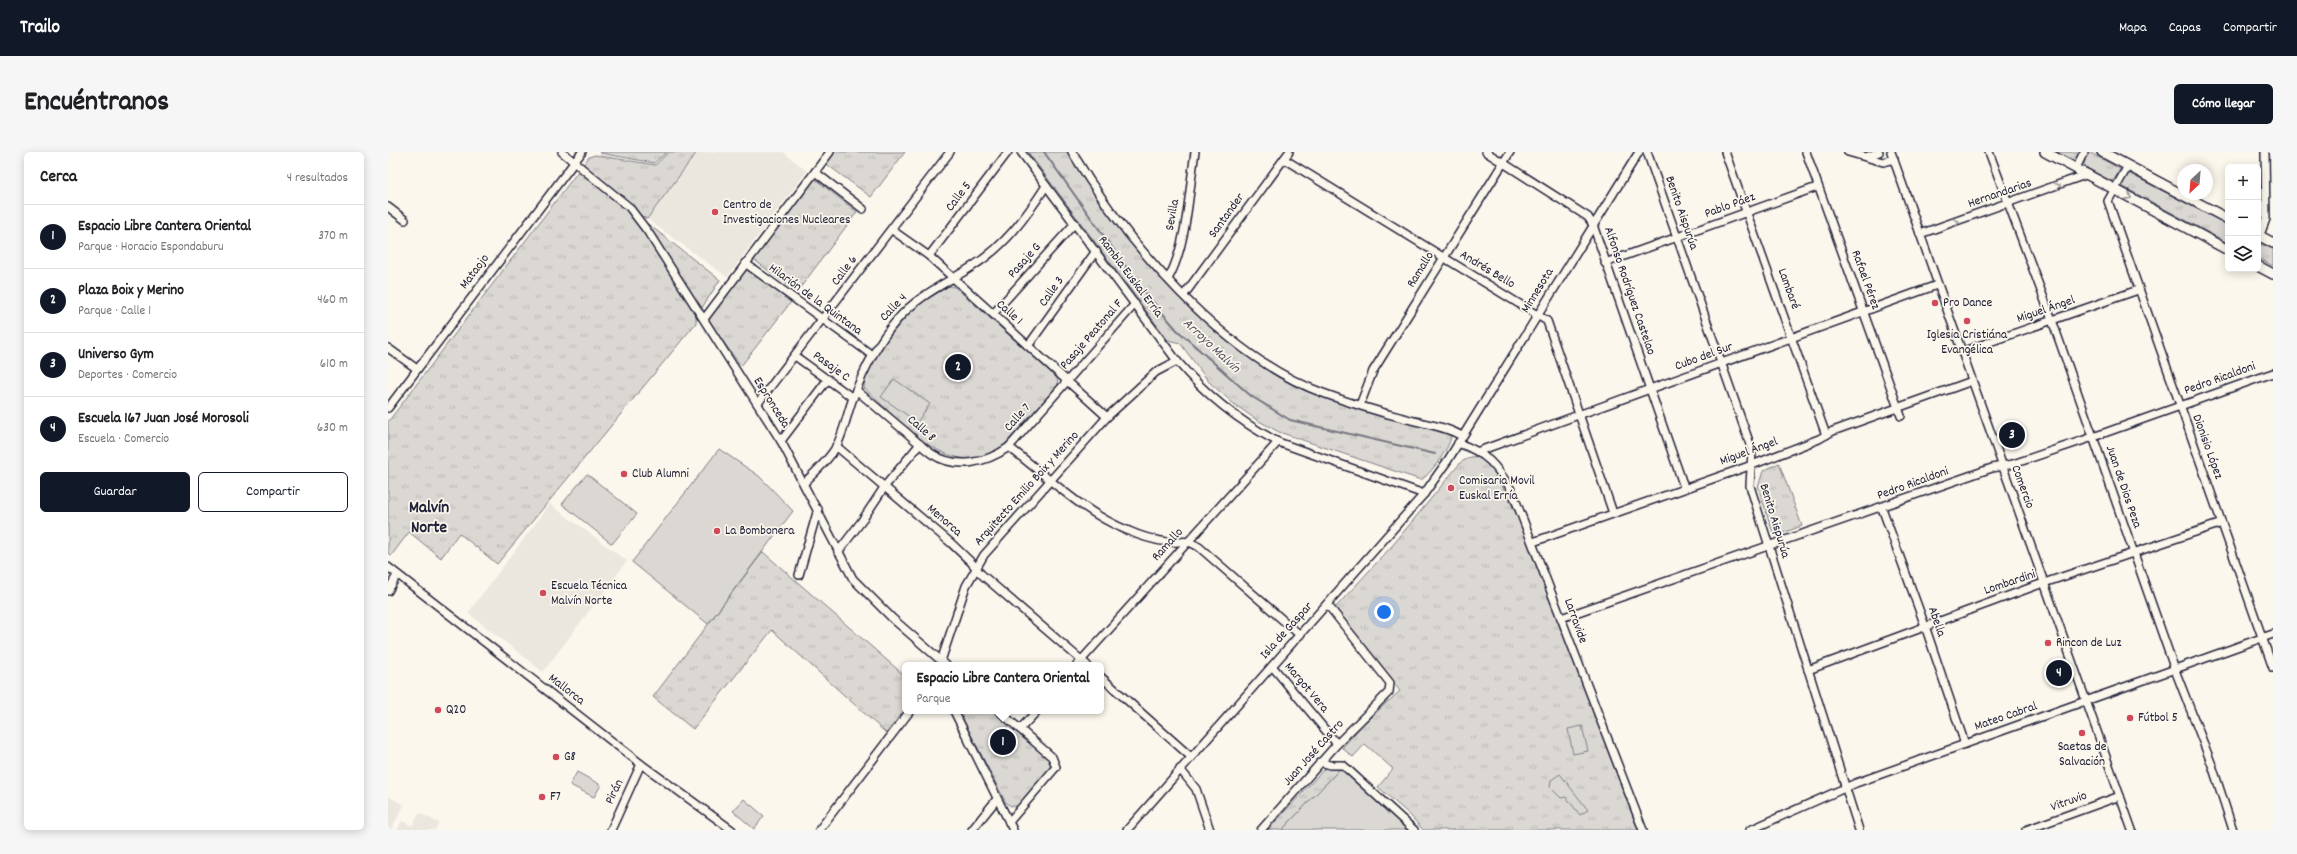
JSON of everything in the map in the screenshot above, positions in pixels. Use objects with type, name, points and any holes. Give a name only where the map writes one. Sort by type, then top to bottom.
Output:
[{"type":"main road","points":[[2045,152],[2225,248]]},
{"type":"main road","points":[[2102,152],[2225,217]]},
{"type":"main road","points":[[2261,238],[2273,243]]},
{"type":"main road","points":[[2261,268],[2273,274]]},
{"type":"street","name":"Espronceda","points":[[562,152],[629,207],[648,232],[781,441],[853,579],[940,662]]},
{"type":"street","name":"Mataojo","points":[[388,408],[582,152]]},
{"type":"street","points":[[704,319],[830,152]]},
{"type":"street","name":"Calle 6","points":[[758,403],[892,230],[950,152]]},
{"type":"street","name":"Calle 5","points":[[929,256],[1008,152]]},
{"type":"street","name":"Rambla Euskal Erría","points":[[1021,152],[1177,361],[1201,387],[1260,433],[1278,442],[1424,494]]},
{"type":"street","name":"Rambla Euskal Erría","points":[[1072,152],[1133,241],[1168,279],[1214,324],[1281,373],[1323,393],[1450,430],[1462,436]]},
{"type":"street","name":"Sevilla","points":[[1168,279],[1175,264],[1183,230],[1195,152]]},
{"type":"street","name":"Santander","points":[[1184,295],[1289,152]]},
{"type":"street","name":"Alfonso Rodríguez Castelao","points":[[1486,152],[1588,216],[1593,225],[1684,487]]},
{"type":"street","name":"Ramallo","points":[[1360,405],[1373,371],[1510,152]]},
{"type":"street","name":"Minnesota","points":[[1458,443],[1639,152]]},
{"type":"street","name":"Benito Aispurúa","points":[[1647,152],[1752,450],[1750,486],[1859,830]]},
{"type":"street","name":"Lambaré","points":[[1724,152],[1793,338],[1826,435]]},
{"type":"street","name":"Rafael Pérez","points":[[1806,152],[1900,416]]},
{"type":"street","points":[[1848,152],[1883,162],[1892,156]]},
{"type":"street","points":[[1864,157],[1879,152]]},
{"type":"street","name":"Juan de Dios Peza","points":[[1989,152],[2052,320],[2175,670],[2212,765],[2233,830]]},
{"type":"street","points":[[2076,168],[2084,152]]},
{"type":"street","points":[[2259,236],[2266,219],[2265,152]]},
{"type":"street","name":"Comercio","points":[[1892,156],[2132,830]]},
{"type":"street","name":"Andrés Bello","points":[[1284,159],[1548,323],[1613,513]]},
{"type":"street","name":"Dionisio López","points":[[2128,166],[2108,201],[2138,290],[2273,668]]},
{"type":"street","points":[[815,172],[863,209]]},
{"type":"street","name":"Hernandarias","points":[[1920,234],[2008,204],[2088,174]]},
{"type":"street","name":"Calle 4","points":[[804,483],[827,459],[836,446],[856,390],[872,355],[901,315],[923,296],[974,266],[1009,237],[1046,186]]},
{"type":"street","name":"Pablo Páez","points":[[1605,263],[1818,187]]},
{"type":"street","points":[[388,208],[405,220]]},
{"type":"street","name":"Pasaje G","points":[[993,314],[1075,223]]},
{"type":"street","name":"Calle 1","points":[[892,230],[929,256],[1107,417]]},
{"type":"street","name":"Calle 3","points":[[1028,346],[1096,251]]},
{"type":"street","name":"Hilarión de la Quintana","points":[[745,263],[872,355]]},
{"type":"street","name":"Cubo del Sur","points":[[1479,451],[1864,313],[1937,285]]},
{"type":"street","name":"Miguel Ángel","points":[[1961,352],[2138,290]]},
{"type":"street","name":"Pasaje Peatonal F","points":[[1067,381],[1135,304]]},
{"type":"street","points":[[388,348],[417,369]]},
{"type":"street","name":"Pasaje C","points":[[795,356],[853,398]]},
{"type":"street","name":"Arquitecto Emilio Boix y Merino","points":[[943,662],[961,599],[976,567],[984,555],[1107,417],[1156,372],[1177,361]]},
{"type":"street","name":"Pedro Ricaldoni","points":[[1561,618],[2002,466],[2093,437],[2273,373]]},
{"type":"street","points":[[781,441],[828,380]]},
{"type":"street","name":"Calle 7","points":[[981,462],[1009,447],[1067,381]]},
{"type":"street","name":"Miguel Ángel","points":[[1533,542],[1684,487],[1752,465],[1897,407],[1972,381]]},
{"type":"street","name":"Calle 8","points":[[856,390],[931,454],[951,462],[966,464],[981,462]]},
{"type":"street","name":"Ramallo","points":[[1083,662],[1188,540],[1278,442]]},
{"type":"street","name":"Larravide","points":[[1458,443],[1479,451],[1494,464],[1508,486],[1533,542],[1643,830]]},
{"type":"street","name":"Isla de Gaspar","points":[[1127,830],[1424,494],[1458,443]]},
{"type":"street","points":[[838,552],[861,522],[885,486],[920,444]]},
{"type":"street","name":"Menorca","points":[[836,446],[885,486],[1081,662]]},
{"type":"street","points":[[1009,447],[1091,512],[1117,526],[1167,542],[1188,540],[1199,547],[1300,635]]},
{"type":"street","name":"Abella","points":[[1882,508],[1925,626],[1965,744]]},
{"type":"street","points":[[799,575],[818,510]]},
{"type":"street","name":"Lombardini","points":[[1808,670],[1925,626],[2222,523]]},
{"type":"street","name":"Mallorca","points":[[388,567],[641,764],[731,830]]},
{"type":"street","points":[[388,591],[397,574]]},
{"type":"street","name":"Juan José Castro","points":[[1261,830],[1337,744],[1388,696],[1390,683],[1327,604]]},
{"type":"street","name":"Mateo Cabral","points":[[1750,830],[1846,788],[2273,634]]},
{"type":"street","name":"Margot Vera","points":[[1272,666],[1337,744]]},
{"type":"street","points":[[1104,680],[1191,757]]},
{"type":"street","points":[[818,830],[908,714]]},
{"type":"street","points":[[955,714],[1013,830]]},
{"type":"street","points":[[1002,714],[1052,757],[1055,763],[1054,772],[1009,822]]},
{"type":"street","points":[[1020,729],[1034,714]]},
{"type":"street","points":[[1320,762],[1330,765],[1343,765],[1414,830]]},
{"type":"street","name":"Pirán","points":[[611,830],[641,764]]},
{"type":"street","points":[[1180,769],[1196,789],[1210,830]]},
{"type":"street","name":"Vitruvio","points":[[2026,830],[2120,796]]},
{"type":"street","points":[[972,830],[997,799]]},
{"type":"shaded area","name":"Centro de Investigaciones Nucleares","points":[[697,152],[783,152],[807,171],[727,277],[647,219]]},
{"type":"shaded area","name":"Escuela Técnica Malvín Norte","points":[[550,504],[627,561],[543,672],[468,613]]},
{"type":"shaded area","points":[[388,796],[404,805],[391,830],[388,830]]},
{"type":"shaded area","points":[[420,813],[439,823],[435,830],[397,830],[402,821],[412,826]]},
{"type":"green space","points":[[600,152],[667,152],[654,163],[600,153]]},
{"type":"green space","points":[[669,152],[697,152],[647,219],[640,215],[639,217],[720,280],[696,317],[696,323],[497,564],[459,533],[441,558],[409,532],[391,556],[388,553],[388,422],[589,157],[595,155],[655,165]]},
{"type":"green space","points":[[835,152],[905,152],[871,197],[825,163]]},
{"type":"green space","points":[[1028,152],[1067,152],[1122,230],[1160,276],[1205,320],[1230,341],[1268,369],[1288,382],[1309,392],[1362,410],[1451,435],[1448,446],[1435,466],[1421,480],[1279,432],[1257,420],[1234,404],[1209,382],[1180,343],[1168,340]]},
{"type":"green space","points":[[2056,152],[2081,152],[2074,161]]},
{"type":"green space","points":[[2091,153],[2120,169],[2114,180],[2111,181],[2085,167],[2084,163],[2087,156]]},
{"type":"green space","points":[[2128,173],[2177,198],[2177,200],[2180,200],[2225,223],[2225,241],[2122,186],[2121,184]]},
{"type":"green space","points":[[815,179],[857,212],[797,292],[753,259]]},
{"type":"green space","points":[[2261,245],[2265,245],[2273,249],[2273,266],[2261,260]]},
{"type":"green space","points":[[746,269],[791,302],[741,366],[708,321],[733,284]]},
{"type":"green space","points":[[948,286],[955,287],[1057,378],[1058,385],[1005,444],[986,456],[966,458],[947,454],[929,445],[911,432],[864,388],[870,367],[885,343],[903,320],[920,304]]},
{"type":"green space","points":[[894,379],[930,404],[917,422],[881,397]]},
{"type":"green space","name":"La Bombonera","points":[[719,449],[759,476],[793,511],[708,624],[632,562]]},
{"type":"green space","points":[[1479,456],[1496,474],[1520,521],[1638,830],[1423,830],[1410,815],[1378,787],[1393,769],[1365,744],[1353,757],[1342,748],[1362,725],[1400,691],[1335,608],[1392,546],[1461,462],[1471,457]]},
{"type":"green space","points":[[1779,463],[1802,526],[1777,535],[1773,533],[1758,487],[1763,471]]},
{"type":"green space","points":[[587,474],[637,514],[612,544],[562,504]]},
{"type":"green space","points":[[763,552],[902,673],[902,714],[886,733],[772,630],[693,729],[653,697]]},
{"type":"green space","points":[[961,714],[999,714],[1049,759],[1051,763],[1050,770],[1018,806],[1011,806],[1006,803]]},
{"type":"green space","points":[[1582,726],[1588,751],[1573,754],[1568,729]]},
{"type":"green space","points":[[1326,767],[1340,769],[1282,830],[1268,830]]},
{"type":"green space","points":[[1340,769],[1344,769],[1408,830],[1282,830]]},
{"type":"green space","points":[[577,772],[601,785],[594,797],[570,785]]},
{"type":"green space","points":[[1560,774],[1588,810],[1580,815],[1566,797],[1561,798],[1550,787],[1551,780]]},
{"type":"green space","points":[[744,799],[764,816],[754,829],[733,811]]},
{"type":"waterway","name":"Arroyo Malvín","points":[[1044,152],[1141,288],[1177,330],[1251,396],[1290,420],[1435,454]]},
{"type":"place","name":"Centro de Investigaciones Nucleares","points":[[715,212]]},
{"type":"place","name":"Pro Dance","points":[[1935,303]]},
{"type":"place","name":"Iglesia Cristiána Evangélica","points":[[1967,321]]},
{"type":"place","name":"Plaza Boix y Merino","points":[[958,367]]},
{"type":"place","name":"Universo Gym","points":[[2012,435]]},
{"type":"place","name":"Club Alumni","points":[[624,474]]},
{"type":"place","name":"Comisaria Movil Euskal Erría","points":[[1451,488]]},
{"type":"place","name":"La Bombonera","points":[[717,531]]},
{"type":"place","name":"Escuela Técnica Malvín Norte","points":[[543,593]]},
{"type":"place","name":"Rincon de Luz","points":[[2048,643]]},
{"type":"place","name":"Escuela 167 Juan José Morosoli","points":[[2059,673]]},
{"type":"place","name":"Q20","points":[[438,710]]},
{"type":"place","name":"Fútbol 5","points":[[2130,718]]},
{"type":"place","name":"Saetas de Salvación","points":[[2082,733]]},
{"type":"place","name":"Espacio Libre Cantera Oriental","points":[[1003,742]]},
{"type":"place","name":"G8","points":[[556,757]]},
{"type":"place","name":"F7","points":[[542,797]]},
{"type":"district","name":"Malvín Norte","points":[[429,519]]}]
